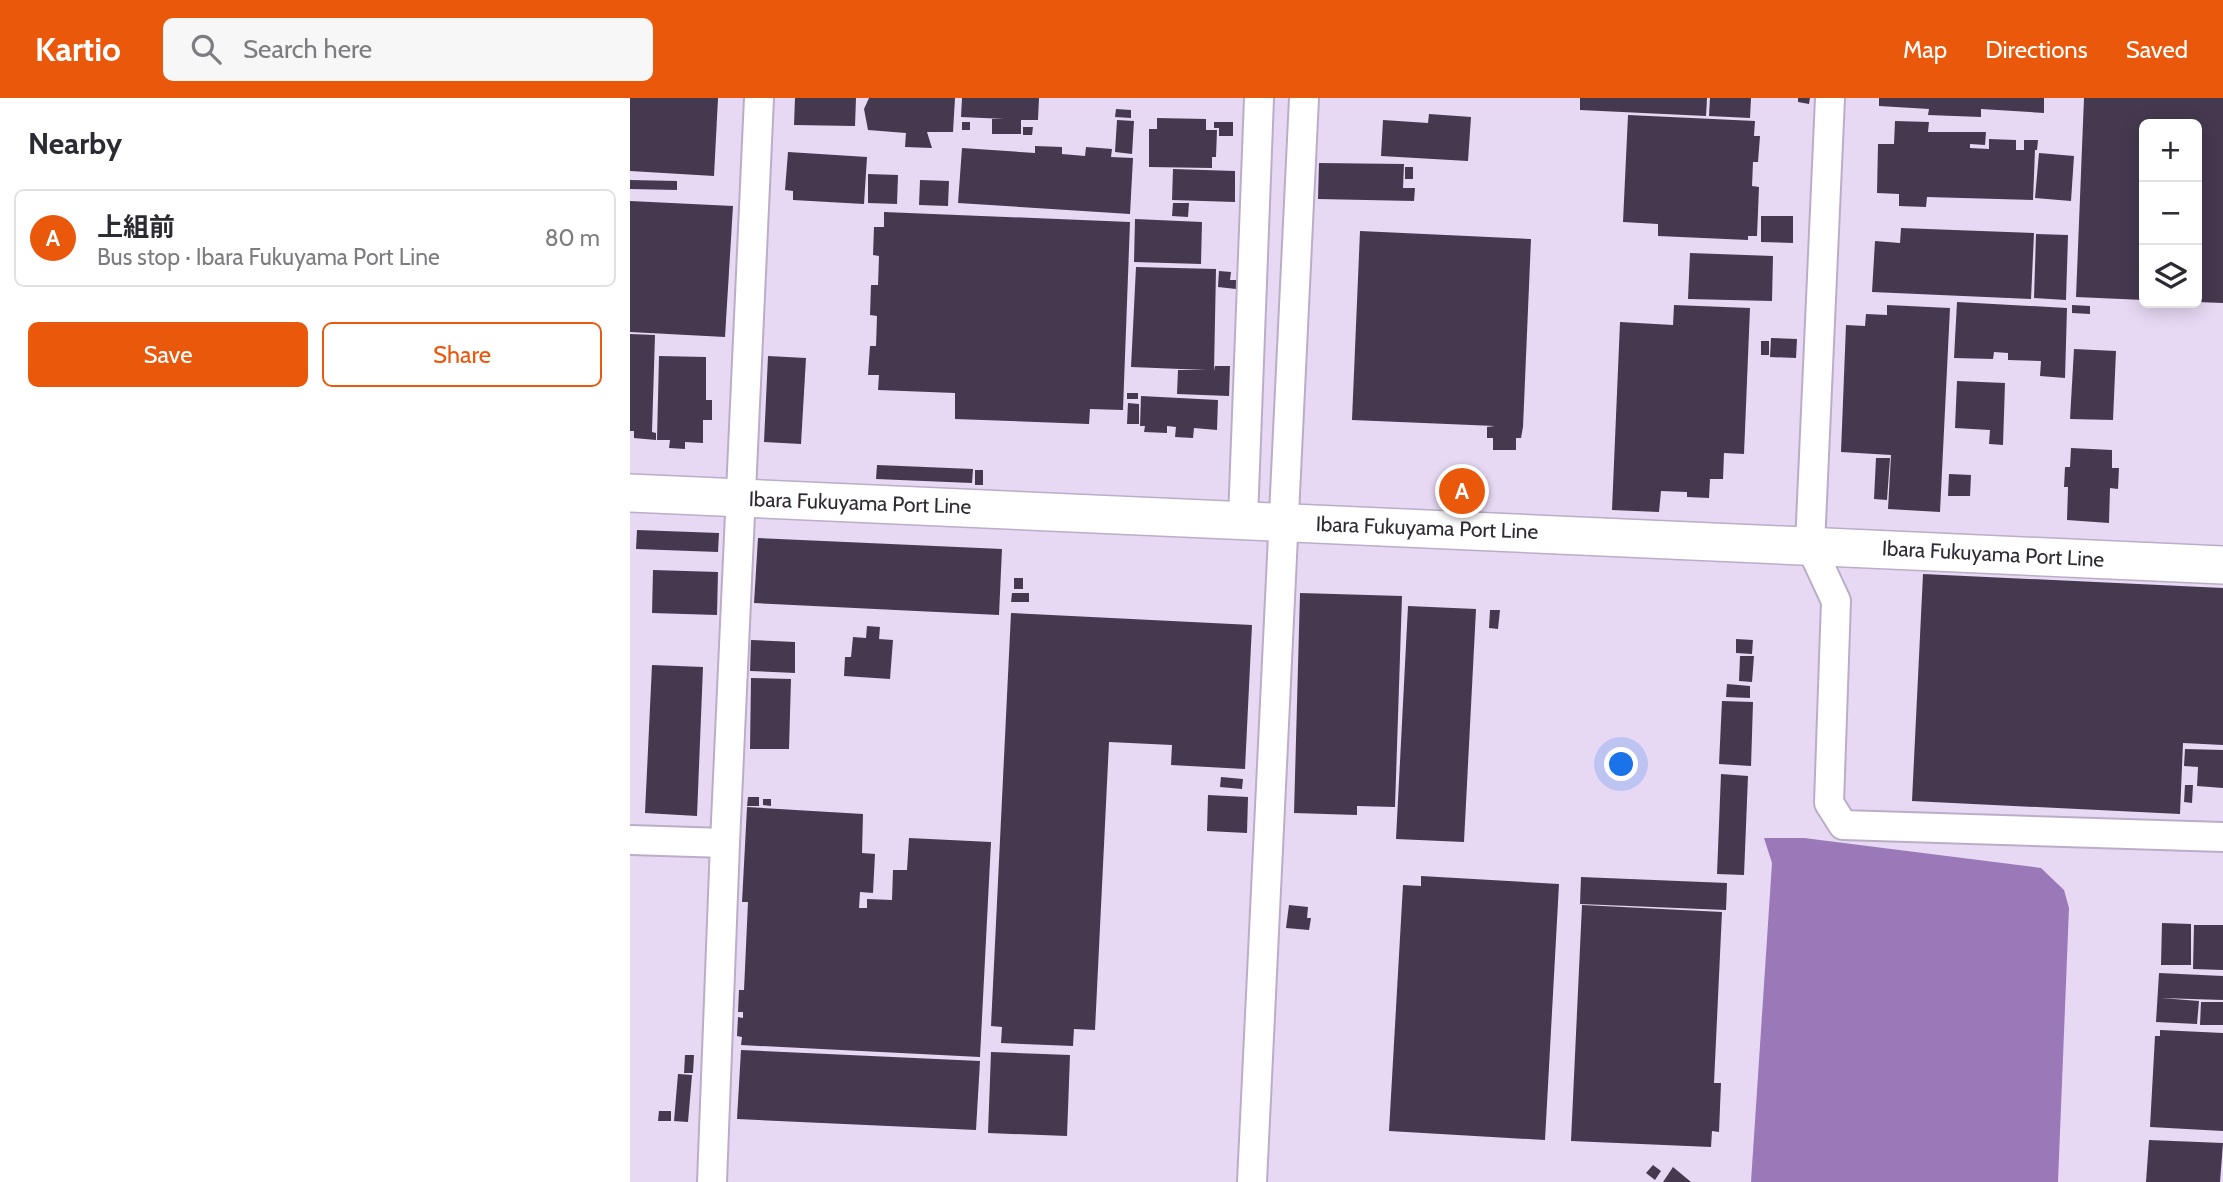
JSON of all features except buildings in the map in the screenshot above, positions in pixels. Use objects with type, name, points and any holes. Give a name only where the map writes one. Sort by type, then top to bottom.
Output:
[{"type":"main road","name":"Ibara Fukuyama Port Line","points":[[630,493],[2223,565]]},
{"type":"street","points":[[712,1182],[760,98]]},
{"type":"street","points":[[1243,519],[1259,98]]},
{"type":"street","points":[[1252,1182],[1304,98]]},
{"type":"street","points":[[1830,98],[1810,545],[1836,601],[1829,803],[1843,825],[2223,837]]},
{"type":"street","points":[[630,840],[725,843]]},
{"type":"shaded area","points":[[1764,838],[1804,838],[2041,868],[2064,890],[2069,908],[2058,1182],[1751,1182],[1772,863]]},
{"type":"place","name":"上組前","points":[[1462,491]]}]
